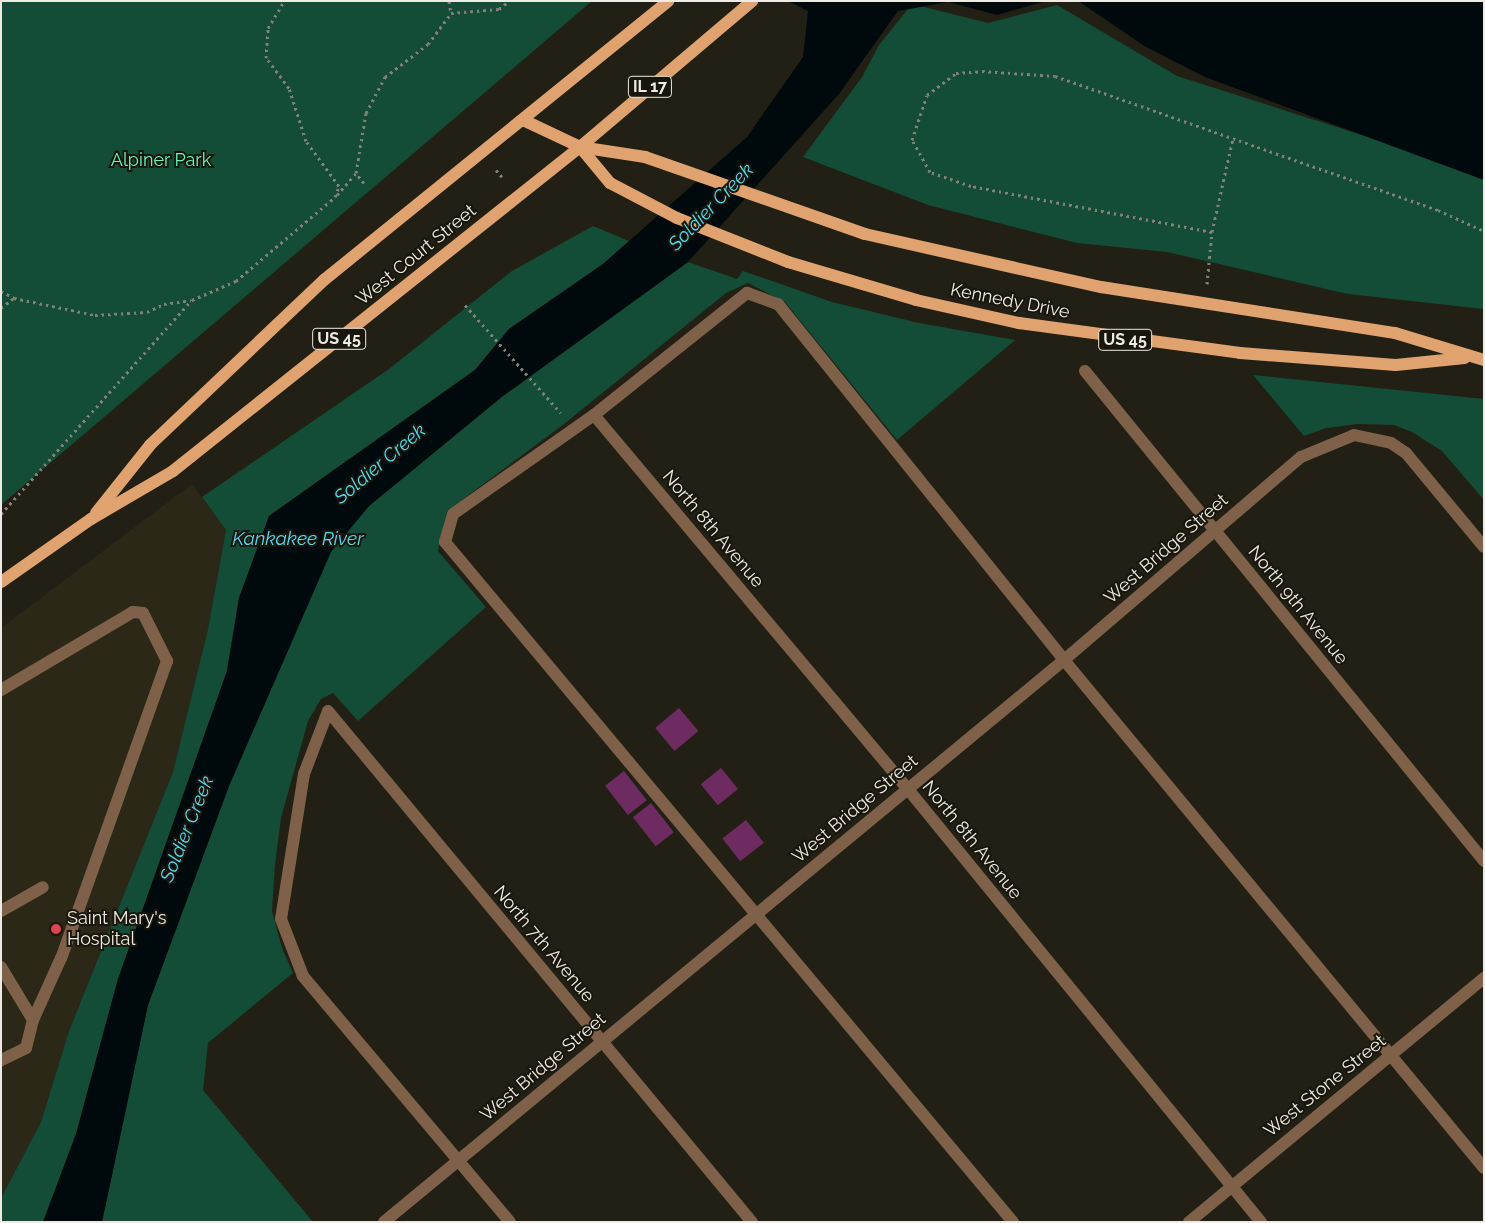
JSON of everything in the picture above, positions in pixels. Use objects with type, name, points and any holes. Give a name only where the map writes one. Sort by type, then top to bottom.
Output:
[{"type":"main road","name":"West Court Street","points":[[1,582],[91,519],[173,471],[580,147],[752,1]]},
{"type":"main road","name":"West Court Street","points":[[91,519],[150,445],[324,280],[664,5]]},
{"type":"main road","name":"Kennedy Drive","points":[[523,120],[580,147],[645,157],[835,224],[1003,267],[1205,305],[1395,333],[1470,358],[1484,360]]},
{"type":"main road","name":"Kennedy Drive","points":[[580,147],[610,183],[677,218],[788,262],[963,310],[1019,323],[1127,340],[1396,365],[1470,358]]},
{"type":"street","points":[[1014,1222],[445,542],[453,514],[594,415],[747,293],[778,304],[1064,660],[1484,1168]]},
{"type":"street","name":"North 9th Avenue","points":[[1086,371],[1484,861]]},
{"type":"street","name":"North 8th Avenue","points":[[594,415],[907,788],[1261,1222]]},
{"type":"street","name":"West Bridge Street","points":[[384,1222],[1064,660],[1301,457],[1354,435],[1376,437],[1406,453],[1484,547]]},
{"type":"street","points":[[1,690],[133,612],[143,613],[167,661],[61,958],[33,1020],[26,1048],[1,1060]]},
{"type":"street","name":"North 7th Avenue","points":[[459,1160],[303,976],[281,919],[304,774],[328,711],[752,1222]]},
{"type":"street","points":[[1,911],[43,887]]},
{"type":"street","points":[[1,966],[33,1020]]},
{"type":"street","name":"West Stone Street","points":[[1189,1222],[1484,978]]},
{"type":"street","points":[[459,1160],[510,1222]]},
{"type":"path","points":[[284,1],[268,28],[266,58],[289,88],[306,141],[339,186],[335,197]]},
{"type":"path","points":[[1,291],[14,298],[95,315],[147,312],[164,304],[192,300],[236,281],[335,197],[356,173],[366,113],[386,76],[428,44],[451,13],[449,1]]},
{"type":"path","points":[[451,13],[499,8],[509,1]]},
{"type":"path","points":[[1212,232],[971,186],[930,172],[912,140],[926,94],[956,73],[982,71],[1055,76],[1438,210],[1484,230]]},
{"type":"path","points":[[1205,305],[1212,232],[1233,138]]},
{"type":"path","points":[[496,170],[502,177]]},
{"type":"path","points":[[356,173],[364,183]]},
{"type":"path","points":[[1,308],[14,298]]},
{"type":"path","points":[[1,514],[192,300]]},
{"type":"path","points":[[465,305],[559,413],[594,415]]},
{"type":"shaded area","name":"Saint Mary's Hospital","points":[[192,484],[226,530],[208,629],[173,772],[69,1031],[41,1122],[1,1198],[1,628]]},
{"type":"green space","name":"Alpiner Park","points":[[1,1],[592,1],[1,505]]},
{"type":"green space","points":[[912,4],[988,23],[1057,5],[1177,76],[1484,174],[1484,309],[1348,294],[1167,252],[1077,243],[928,205],[803,157],[862,77],[879,45]]},
{"type":"green space","points":[[593,226],[629,241],[603,264],[509,329],[475,370],[269,516],[239,598],[227,671],[118,979],[76,1134],[43,1222],[1,1222],[1,1198],[41,1122],[69,1031],[173,772],[208,629],[226,530],[202,497],[389,369],[512,271]]},
{"type":"green space","points":[[688,262],[737,279],[743,271],[832,302],[919,323],[1015,340],[897,440],[785,302],[748,283],[726,293],[564,424],[447,511],[438,551],[486,607],[358,721],[333,693],[321,699],[308,721],[281,818],[275,865],[272,911],[282,948],[293,973],[208,1043],[203,1090],[313,1222],[102,1222],[148,1005],[229,786],[330,552],[369,506],[503,396]]},
{"type":"green space","points":[[1253,375],[1484,399],[1484,500],[1442,451],[1412,432],[1394,425],[1358,424],[1326,428],[1304,436]]},
{"type":"water","name":"Kankakee River","points":[[788,1],[1046,1],[997,15],[948,2],[898,11],[839,94],[688,262],[503,396],[369,506],[331,552],[229,786],[148,1005],[102,1222],[43,1222],[76,1134],[118,979],[227,671],[239,598],[269,516],[475,370],[509,329],[603,264],[747,137],[803,57],[808,11]]},
{"type":"water","points":[[1078,1],[1484,1],[1484,180],[1205,77],[1146,47]]},
{"type":"building","points":[[679,708],[698,731],[675,751],[655,728]]},
{"type":"building","points":[[721,768],[738,789],[718,805],[701,784]]},
{"type":"building","points":[[624,771],[647,800],[628,815],[605,786]]},
{"type":"building","points":[[651,803],[674,832],[656,846],[633,817]]},
{"type":"building","points":[[746,820],[764,843],[740,861],[722,838]]},
{"type":"place","name":"Saint Mary's Hospital","points":[[56,929]]},
{"type":"water label","name":"Soldier Creek","points":[[711,207]]},
{"type":"water label","name":"Soldier Creek","points":[[380,464]]},
{"type":"water label","name":"Soldier Creek","points":[[187,829]]}]
